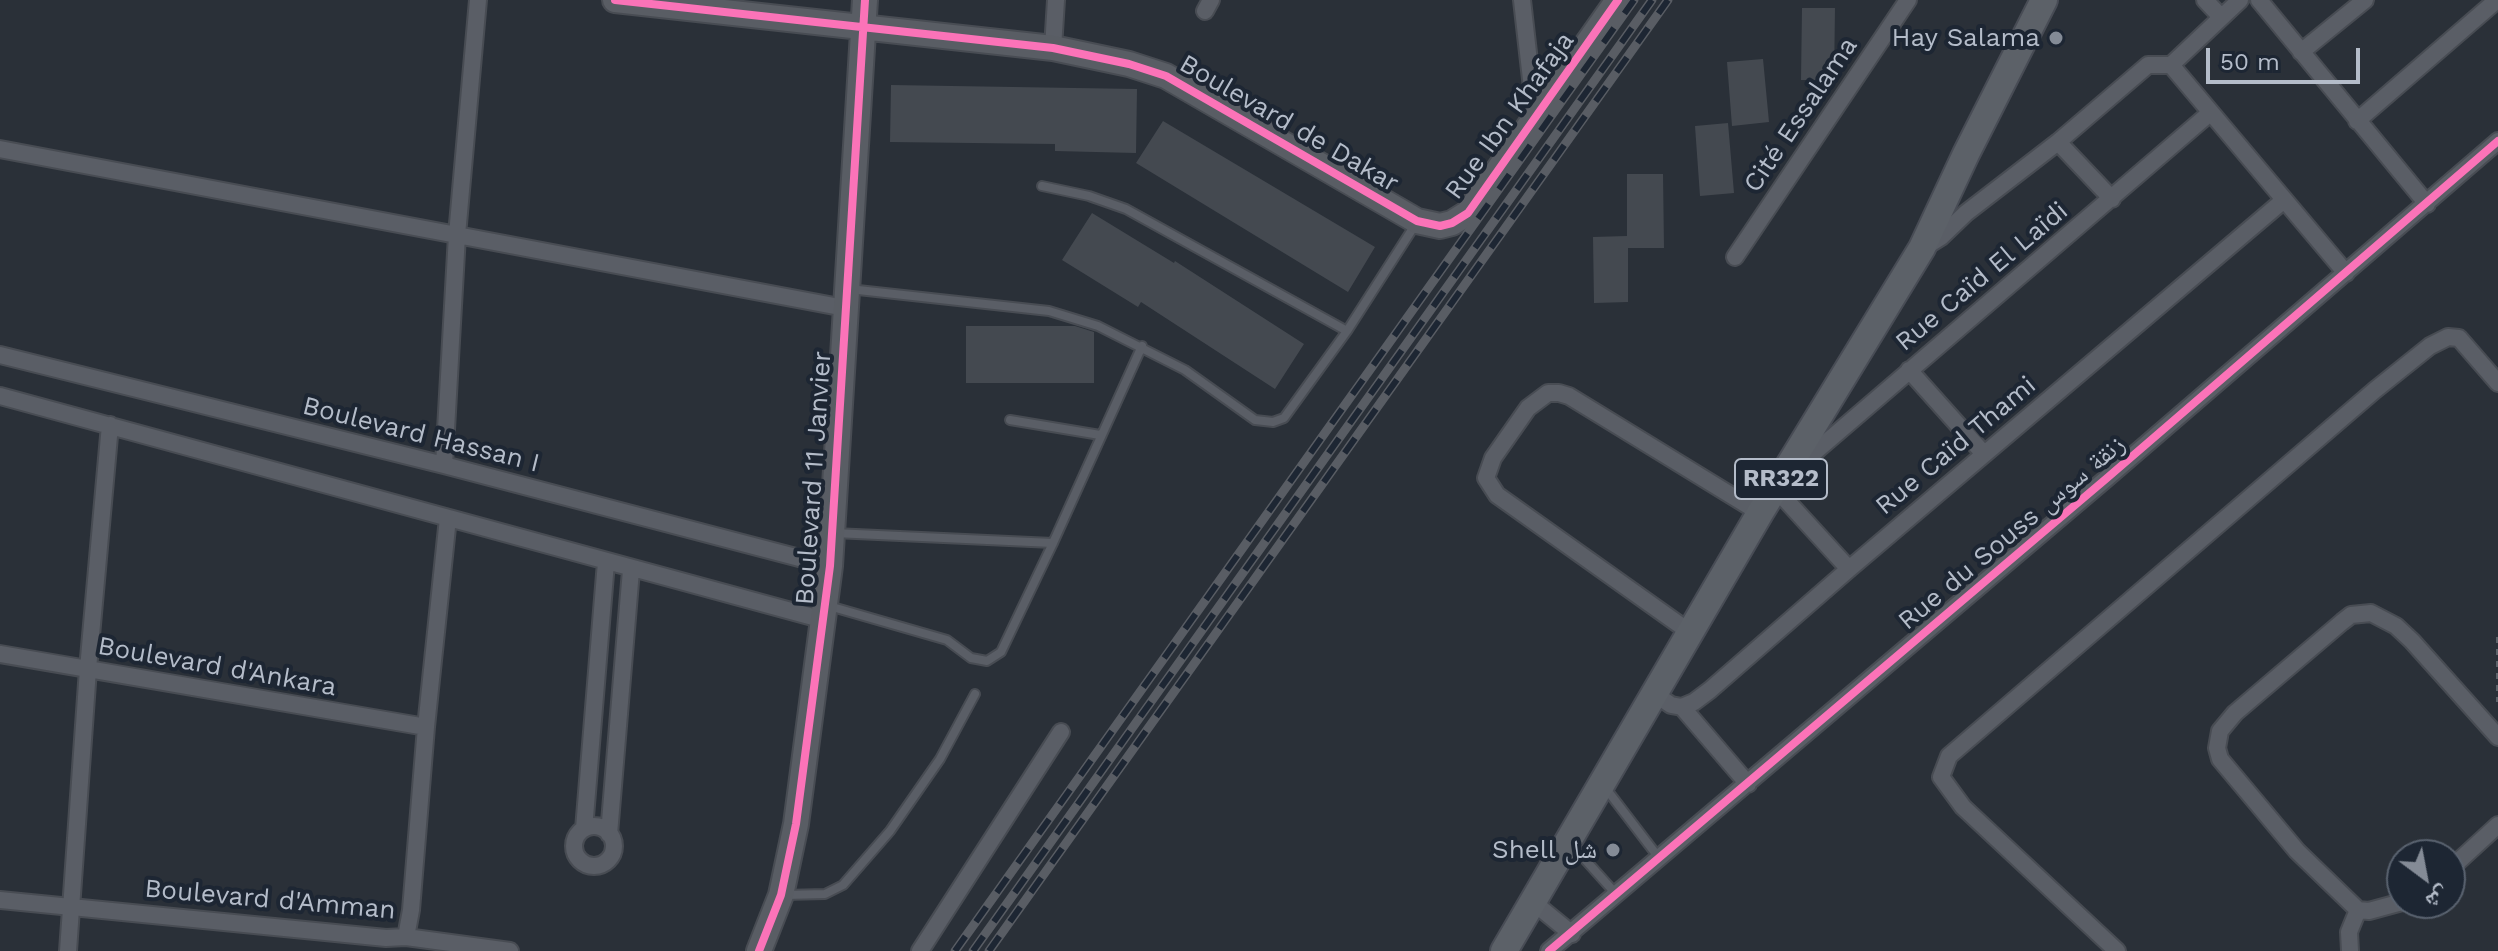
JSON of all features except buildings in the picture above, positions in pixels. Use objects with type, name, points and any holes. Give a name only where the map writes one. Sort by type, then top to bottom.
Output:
[{"type":"main road","name":"RR322","points":[[1504,951],[1760,513],[1922,248],[2044,0]]},
{"type":"street","points":[[444,465],[457,235],[478,0]]},
{"type":"street","name":"Boulevard de Dakar","points":[[615,0],[1053,48],[1129,64],[1166,76],[1417,221]]},
{"type":"street","name":"Boulevard 11 Janvier","points":[[759,951],[781,895],[796,824],[825,613],[865,0]]},
{"type":"street","points":[[1053,48],[1056,0]]},
{"type":"street","points":[[1522,0],[1535,114]]},
{"type":"street","name":"Rue Ibn Khafaja","points":[[1417,221],[1440,226],[1465,216],[1618,0]]},
{"type":"street","name":"Cité Essalama","points":[[1735,257],[1908,0]]},
{"type":"street","points":[[2205,0],[2221,17]]},
{"type":"street","points":[[1922,248],[1941,237],[1966,213],[2058,142],[2148,65],[2171,65],[2240,0]]},
{"type":"street","points":[[2259,0],[2427,204]]},
{"type":"street","points":[[2301,52],[2365,0]]},
{"type":"street","points":[[2357,121],[2497,0]]},
{"type":"street","points":[[2171,65],[2346,273]]},
{"type":"street","name":"Rue Caïd El Laïdi","points":[[1780,481],[2210,113]]},
{"type":"street","name":"Rue du Souss زنقة سوس","points":[[1549,951],[2498,141]]},
{"type":"street","points":[[2058,142],[2112,199]]},
{"type":"street","points":[[0,149],[457,235],[846,298]]},
{"type":"street","name":"Rue Caïd Thami","points":[[1682,707],[1710,690],[2284,200]]},
{"type":"street","points":[[2117,951],[1963,807],[1941,777],[1949,756],[2430,346],[2448,337],[2459,338],[2498,383]]},
{"type":"street","name":"Boulevard Hassan I","points":[[0,355],[444,465],[830,566]]},
{"type":"street","points":[[1909,370],[1984,454]]},
{"type":"street","points":[[1691,633],[1497,495],[1486,478],[1493,458],[1528,408],[1548,393],[1559,393],[1569,396],[1760,513]]},
{"type":"street","points":[[0,396],[631,570],[825,613]]},
{"type":"street","points":[[68,951],[88,669],[110,425]]},
{"type":"street","points":[[1780,481],[1849,569]]},
{"type":"street","name":"Boulevard d'Amman","points":[[0,900],[386,938],[406,937],[448,518]]},
{"type":"street","points":[[606,562],[584,829],[574,846],[578,859],[590,866],[603,864],[614,847],[609,834],[631,570]]},
{"type":"street","points":[[2386,906],[2369,911],[2358,910],[2297,851],[2220,759],[2217,748],[2220,731],[2235,713],[2342,622],[2351,615],[2371,613],[2396,626],[2412,641],[2498,737]]},
{"type":"street","name":"Boulevard d'Ankara","points":[[0,654],[426,727]]},
{"type":"street","points":[[1655,694],[1671,705],[1682,707],[1748,784]]},
{"type":"street","points":[[920,951],[1061,732]]},
{"type":"street","points":[[592,738],[617,740]]},
{"type":"street","points":[[2466,854],[2498,825]]},
{"type":"street","points":[[584,829],[597,827],[609,834]]},
{"type":"street","points":[[1533,902],[1572,934]]},
{"type":"street","points":[[2350,951],[2349,932],[2358,910]]},
{"type":"street","points":[[406,937],[510,951]]},
{"type":"lane","points":[[1042,186],[1089,196],[1126,209],[1347,331]]},
{"type":"lane","points":[[846,298],[1049,311],[1098,326],[1142,346],[1185,370],[1255,420],[1273,422],[1284,418],[1347,331],[1417,221]]},
{"type":"lane","points":[[825,613],[947,640],[971,658],[987,661],[1001,652],[1142,346]]},
{"type":"lane","points":[[1010,420],[1100,435]]},
{"type":"lane","points":[[832,533],[1053,543]]},
{"type":"lane","points":[[781,895],[825,894],[843,885],[890,831],[940,759],[975,694]]},
{"type":"lane","points":[[1602,784],[1659,859]]},
{"type":"lane","points":[[1569,842],[1617,894]]},
{"type":"path","points":[[2498,637],[2498,702]]},
{"type":"railway","points":[[955,951],[1634,0]]},
{"type":"railway","points":[[973,951],[1652,0]]},
{"type":"railway","points":[[989,951],[1668,0]]},
{"type":"cycle path","points":[[615,0],[1053,48],[1129,64],[1166,76],[1417,221],[1440,226],[1468,213],[1618,0]]},
{"type":"cycle path","points":[[759,951],[781,895],[796,824],[830,566],[865,0]]},
{"type":"cycle path","points":[[1549,951],[2107,478],[2498,141]]},
{"type":"place","name":"Hay Salama","points":[[2056,38]]},
{"type":"place","name":"Shell شل","points":[[1613,850]]}]
